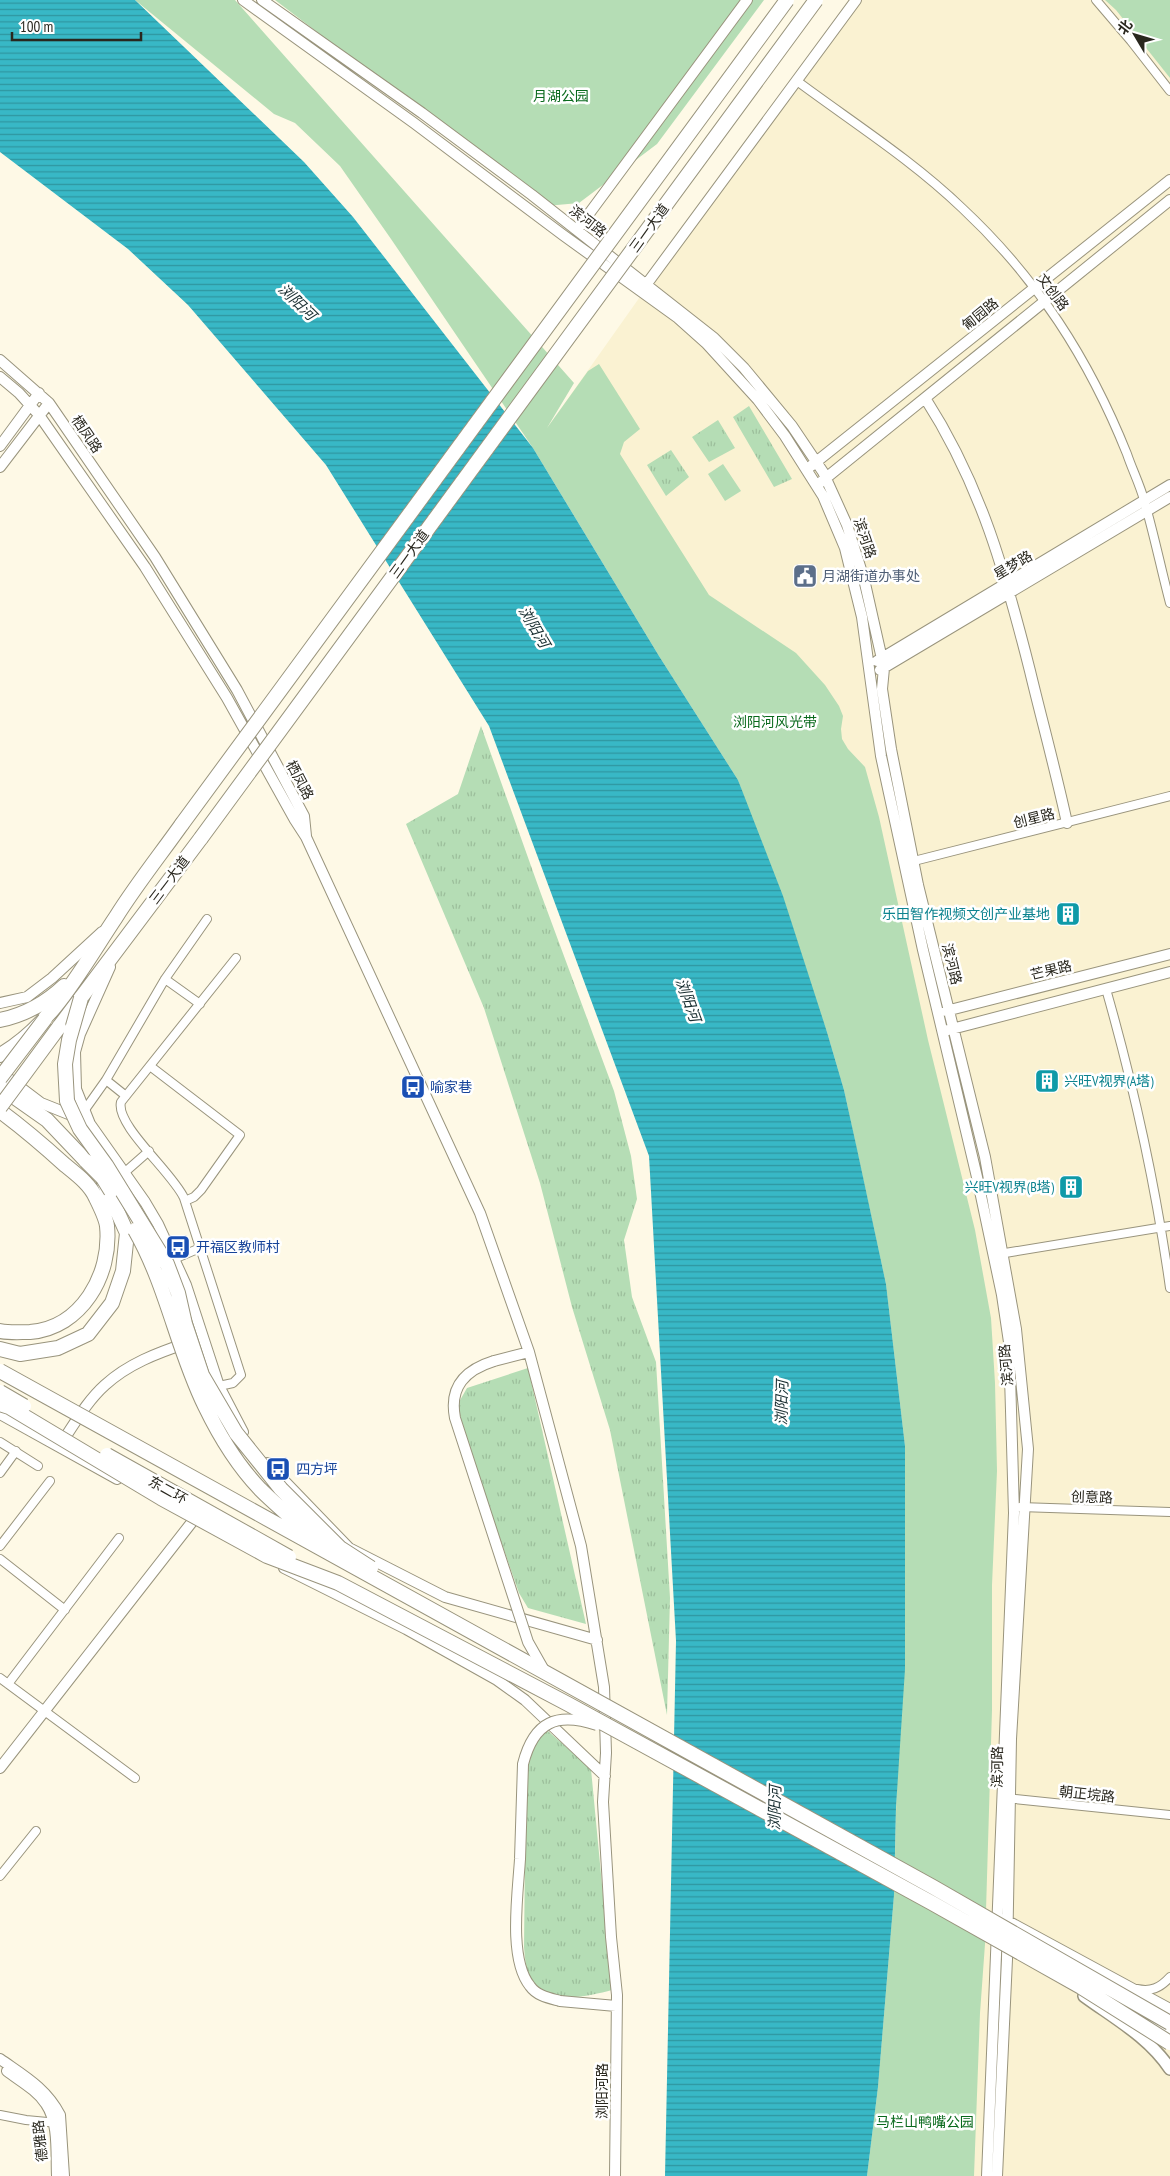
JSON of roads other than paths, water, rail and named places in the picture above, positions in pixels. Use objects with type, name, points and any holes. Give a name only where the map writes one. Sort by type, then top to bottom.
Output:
[{"type":"highway","name":"三一大道","points":[[0,1078],[93,954],[116,917],[787,0]]},
{"type":"highway","name":"三一大道","points":[[0,1109],[816,0]]},
{"type":"highway","points":[[0,1020],[14,1017],[34,1008],[62,988],[93,954]]},
{"type":"highway","points":[[81,998],[69,1040],[65,1064],[67,1101],[80,1129],[106,1165],[167,1264],[178,1293],[185,1324],[202,1375],[236,1433],[281,1489],[340,1548],[490,1643]]},
{"type":"highway","points":[[0,1055],[13,1047],[45,1019]]},
{"type":"highway","points":[[0,1087],[46,1120],[103,1178],[150,1257],[164,1292],[177,1335],[205,1406],[229,1448],[258,1488],[338,1559]]},
{"type":"highway","points":[[0,1109],[84,1182],[96,1196],[107,1225],[105,1262],[94,1292],[72,1317],[44,1330],[9,1333],[0,1331]]},
{"type":"highway","points":[[0,1349],[20,1354],[58,1348],[88,1334],[112,1303],[123,1271],[126,1233],[103,1178]]},
{"type":"highway","points":[[0,1371],[933,1887],[1170,2023]]},
{"type":"highway","name":"东二环","points":[[0,1392],[158,1485],[338,1583]]},
{"type":"highway","points":[[0,1404],[10,1407],[161,1498],[268,1556],[338,1583],[568,1704],[616,1732],[932,1903],[1170,2043]]},
{"type":"main road","points":[[1059,1976],[1137,2034],[1163,2058],[1170,2069]]},
{"type":"street","name":"滨河路","points":[[243,0],[422,129],[563,235],[644,288],[714,338],[744,368],[792,426],[826,479],[847,525],[864,579],[883,663],[882,688],[892,756],[909,862],[938,1013],[1016,1329],[1028,1448],[1019,1507]]},
{"type":"street","name":"滨河路","points":[[262,0],[422,113],[577,230],[706,343],[758,400],[785,436],[823,496],[844,548],[862,617],[881,756],[955,1028],[985,1157],[1009,1342],[1019,1507],[1006,1798],[996,1932],[986,2176]]},
{"type":"street","points":[[577,230],[748,0]]},
{"type":"street","points":[[644,288],[856,0]]},
{"type":"street","points":[[1096,0],[1170,91]]},
{"type":"street","name":"文创路","points":[[797,81],[906,161],[962,207],[997,243],[1058,317],[1107,408],[1145,506],[1170,603]]},
{"type":"street","name":"匍园路","points":[[806,470],[1170,180]]},
{"type":"street","points":[[816,486],[1170,200]]},
{"type":"street","name":"栖凤路","points":[[0,360],[49,403],[155,557],[237,690],[304,816],[306,837]]},
{"type":"street","name":"栖凤路","points":[[0,377],[39,415],[145,567],[227,698],[306,837]]},
{"type":"street","points":[[0,446],[39,393]]},
{"type":"street","points":[[925,398],[954,448],[983,509],[1008,589],[1067,823]]},
{"type":"street","points":[[0,467],[49,403]]},
{"type":"street","name":"星梦路","points":[[870,671],[1145,506],[1170,486]]},
{"type":"street","name":"星梦路","points":[[1145,506],[1170,497]]},
{"type":"street","name":"创星路","points":[[909,862],[1170,796]]},
{"type":"street","name":"浏阳河路","points":[[306,837],[366,962],[422,1090],[480,1213],[529,1352],[581,1546],[604,1687],[605,1776],[603,1802],[616,2006],[615,2176]]},
{"type":"street","points":[[0,1003],[27,997],[100,934],[116,917]]},
{"type":"street","points":[[84,1111],[106,1080],[165,979],[207,918]]},
{"type":"street","points":[[119,946],[80,1034],[74,1068],[76,1089],[90,1124],[145,1202],[174,1259],[186,1285],[219,1386],[249,1444],[349,1548],[445,1597],[597,1640]]},
{"type":"street","name":"芒果路","points":[[938,1013],[1170,954]]},
{"type":"street","points":[[219,1386],[232,1383],[242,1375],[185,1201],[175,1182],[124,1121],[120,1107],[126,1096],[236,958]]},
{"type":"street","points":[[942,1032],[1170,972]]},
{"type":"street","points":[[165,979],[200,1004]]},
{"type":"street","points":[[1106,989],[1135,1100],[1161,1228],[1170,1288]]},
{"type":"street","points":[[150,1066],[240,1135],[201,1190],[194,1197],[185,1201]]},
{"type":"street","points":[[0,1072],[41,1103],[90,1124]]},
{"type":"street","points":[[106,1080],[126,1096]]},
{"type":"street","points":[[124,1173],[149,1151]]},
{"type":"street","points":[[998,1255],[1170,1226]]},
{"type":"street","points":[[174,1259],[200,1248]]},
{"type":"street","points":[[59,1446],[90,1402],[104,1386],[118,1375],[156,1353],[203,1338]]},
{"type":"street","points":[[529,1352],[477,1366],[454,1392],[452,1405],[528,1642],[546,1673]]},
{"type":"street","points":[[0,1414],[192,1522],[406,1629],[497,1680],[525,1700],[605,1776]]},
{"type":"street","points":[[0,1442],[38,1466]]},
{"type":"street","points":[[0,1473],[16,1451]]},
{"type":"street","points":[[0,1546],[50,1481]]},
{"type":"street","name":"创意路","points":[[1019,1507],[1170,1512]]},
{"type":"street","points":[[0,1768],[192,1522]]},
{"type":"street","points":[[8,1684],[119,1538]]},
{"type":"street","points":[[0,1559],[65,1610]]},
{"type":"street","points":[[0,1678],[135,1778]]},
{"type":"street","points":[[616,1732],[577,1719],[563,1719],[549,1723],[538,1731],[530,1742],[523,1764],[517,1926],[520,1960],[523,1974],[530,1987],[544,1997],[560,2001],[616,2006]]},
{"type":"street","name":"滨河路","points":[[997,2176],[1008,1921],[1006,1798]]},
{"type":"street","name":"朝正垸路","points":[[1006,1798],[1170,1815]]},
{"type":"street","points":[[0,1876],[36,1831]]},
{"type":"street","points":[[997,1915],[1170,2009]]},
{"type":"street","points":[[996,1932],[1134,2009],[1170,2032]]},
{"type":"street","points":[[1134,1988],[1146,1991],[1155,1989],[1164,1984],[1170,1977]]},
{"type":"street","points":[[0,2059],[31,2080],[48,2095],[60,2115],[57,2123],[64,2176]]},
{"type":"street","name":"德雅路","points":[[0,2066],[42,2099],[57,2123],[57,2176]]},
{"type":"street","points":[[0,2115],[57,2123]]},
{"type":"water","name":"浏阳河","points":[[0,0],[135,0],[304,162],[353,217],[533,448],[659,656],[738,780],[783,896],[844,1090],[886,1284],[905,1446],[905,1669],[896,1807],[894,1895],[878,2087],[867,2176],[665,2176],[676,1641],[649,1156],[489,726],[326,465],[188,305],[128,249],[0,152]]},
{"type":"place","name":"月湖街道办事处","points":[[805,576]]},
{"type":"place","name":"乐田智作视频文创产业基地","points":[[1068,914]]},
{"type":"place","name":"兴旺V视界(A塔)","points":[[1047,1081]]},
{"type":"place","name":"喻家巷","points":[[413,1087]]},
{"type":"place","name":"兴旺V视界(B塔)","points":[[1071,1187]]},
{"type":"place","name":"开福区教师村","points":[[178,1247]]},
{"type":"place","name":"四方坪","points":[[278,1469]]},
{"type":"park label","name":"月湖公园","points":[[561,96]]},
{"type":"park label","name":"浏阳河风光带","points":[[775,722]]},
{"type":"park label","name":"马栏山鸭嘴公园","points":[[925,2122]]}]
